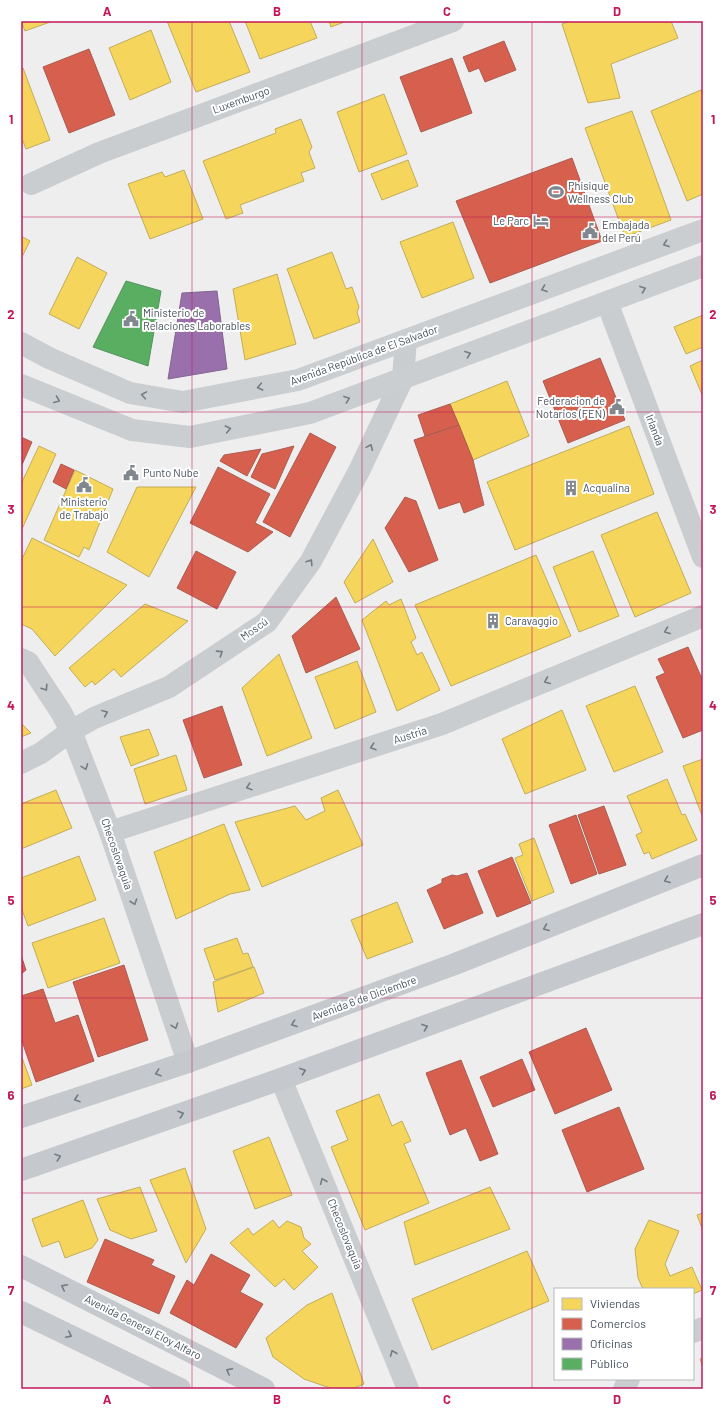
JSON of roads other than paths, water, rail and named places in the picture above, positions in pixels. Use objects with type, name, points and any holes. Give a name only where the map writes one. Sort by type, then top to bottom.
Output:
[{"type":"main road","name":"Avenida 6 de Diciembre","points":[[21,1117],[188,1062],[455,964],[703,865]]},
{"type":"main road","points":[[21,1170],[281,1080],[703,924]]},
{"type":"main road","name":"Avenida General Eloy Alfaro","points":[[21,1266],[264,1389]]},
{"type":"main road","points":[[21,1312],[180,1389]]},
{"type":"street","name":"Luxemburgo","points":[[31,184],[99,153],[453,21]]},
{"type":"street","name":"Avenida República de El Salvador","points":[[21,343],[49,358],[130,393],[183,402],[298,380],[703,230]]},
{"type":"street","points":[[21,385],[132,430],[190,437],[310,413],[703,266]]},
{"type":"street","name":"Irlanda","points":[[607,302],[703,557]]},
{"type":"street","points":[[403,378],[406,340]]},
{"type":"street","name":"Moscú","points":[[21,763],[41,753],[71,731],[94,718],[169,687],[267,622],[311,561],[359,471],[403,378]]},
{"type":"street","name":"Austria","points":[[110,832],[442,724],[703,616]]},
{"type":"street","name":"Checoslovaquia","points":[[21,659],[28,662],[61,712],[71,731],[110,832],[188,1062]]},
{"type":"street","name":"Checoslovaquia","points":[[281,1080],[408,1389]]},
{"type":"street","points":[[624,1389],[628,1380]]},
{"type":"place","name":"Phisique Wellness Club","points":[[556,192]]},
{"type":"place","name":"Le Parc","points":[[541,221]]},
{"type":"place","name":"Embajada del Perú","points":[[590,231]]},
{"type":"place","name":"Ministerio de Relaciones Laborables","points":[[131,319]]},
{"type":"place","name":"Federacion de Notarios (FEN)","points":[[617,407]]},
{"type":"place","name":"Punto Nube","points":[[131,473]]},
{"type":"place","name":"Ministerio de Trabajo","points":[[84,485]]},
{"type":"place","name":"Acqualina","points":[[571,488]]},
{"type":"place","name":"Caravaggio","points":[[493,621]]}]
